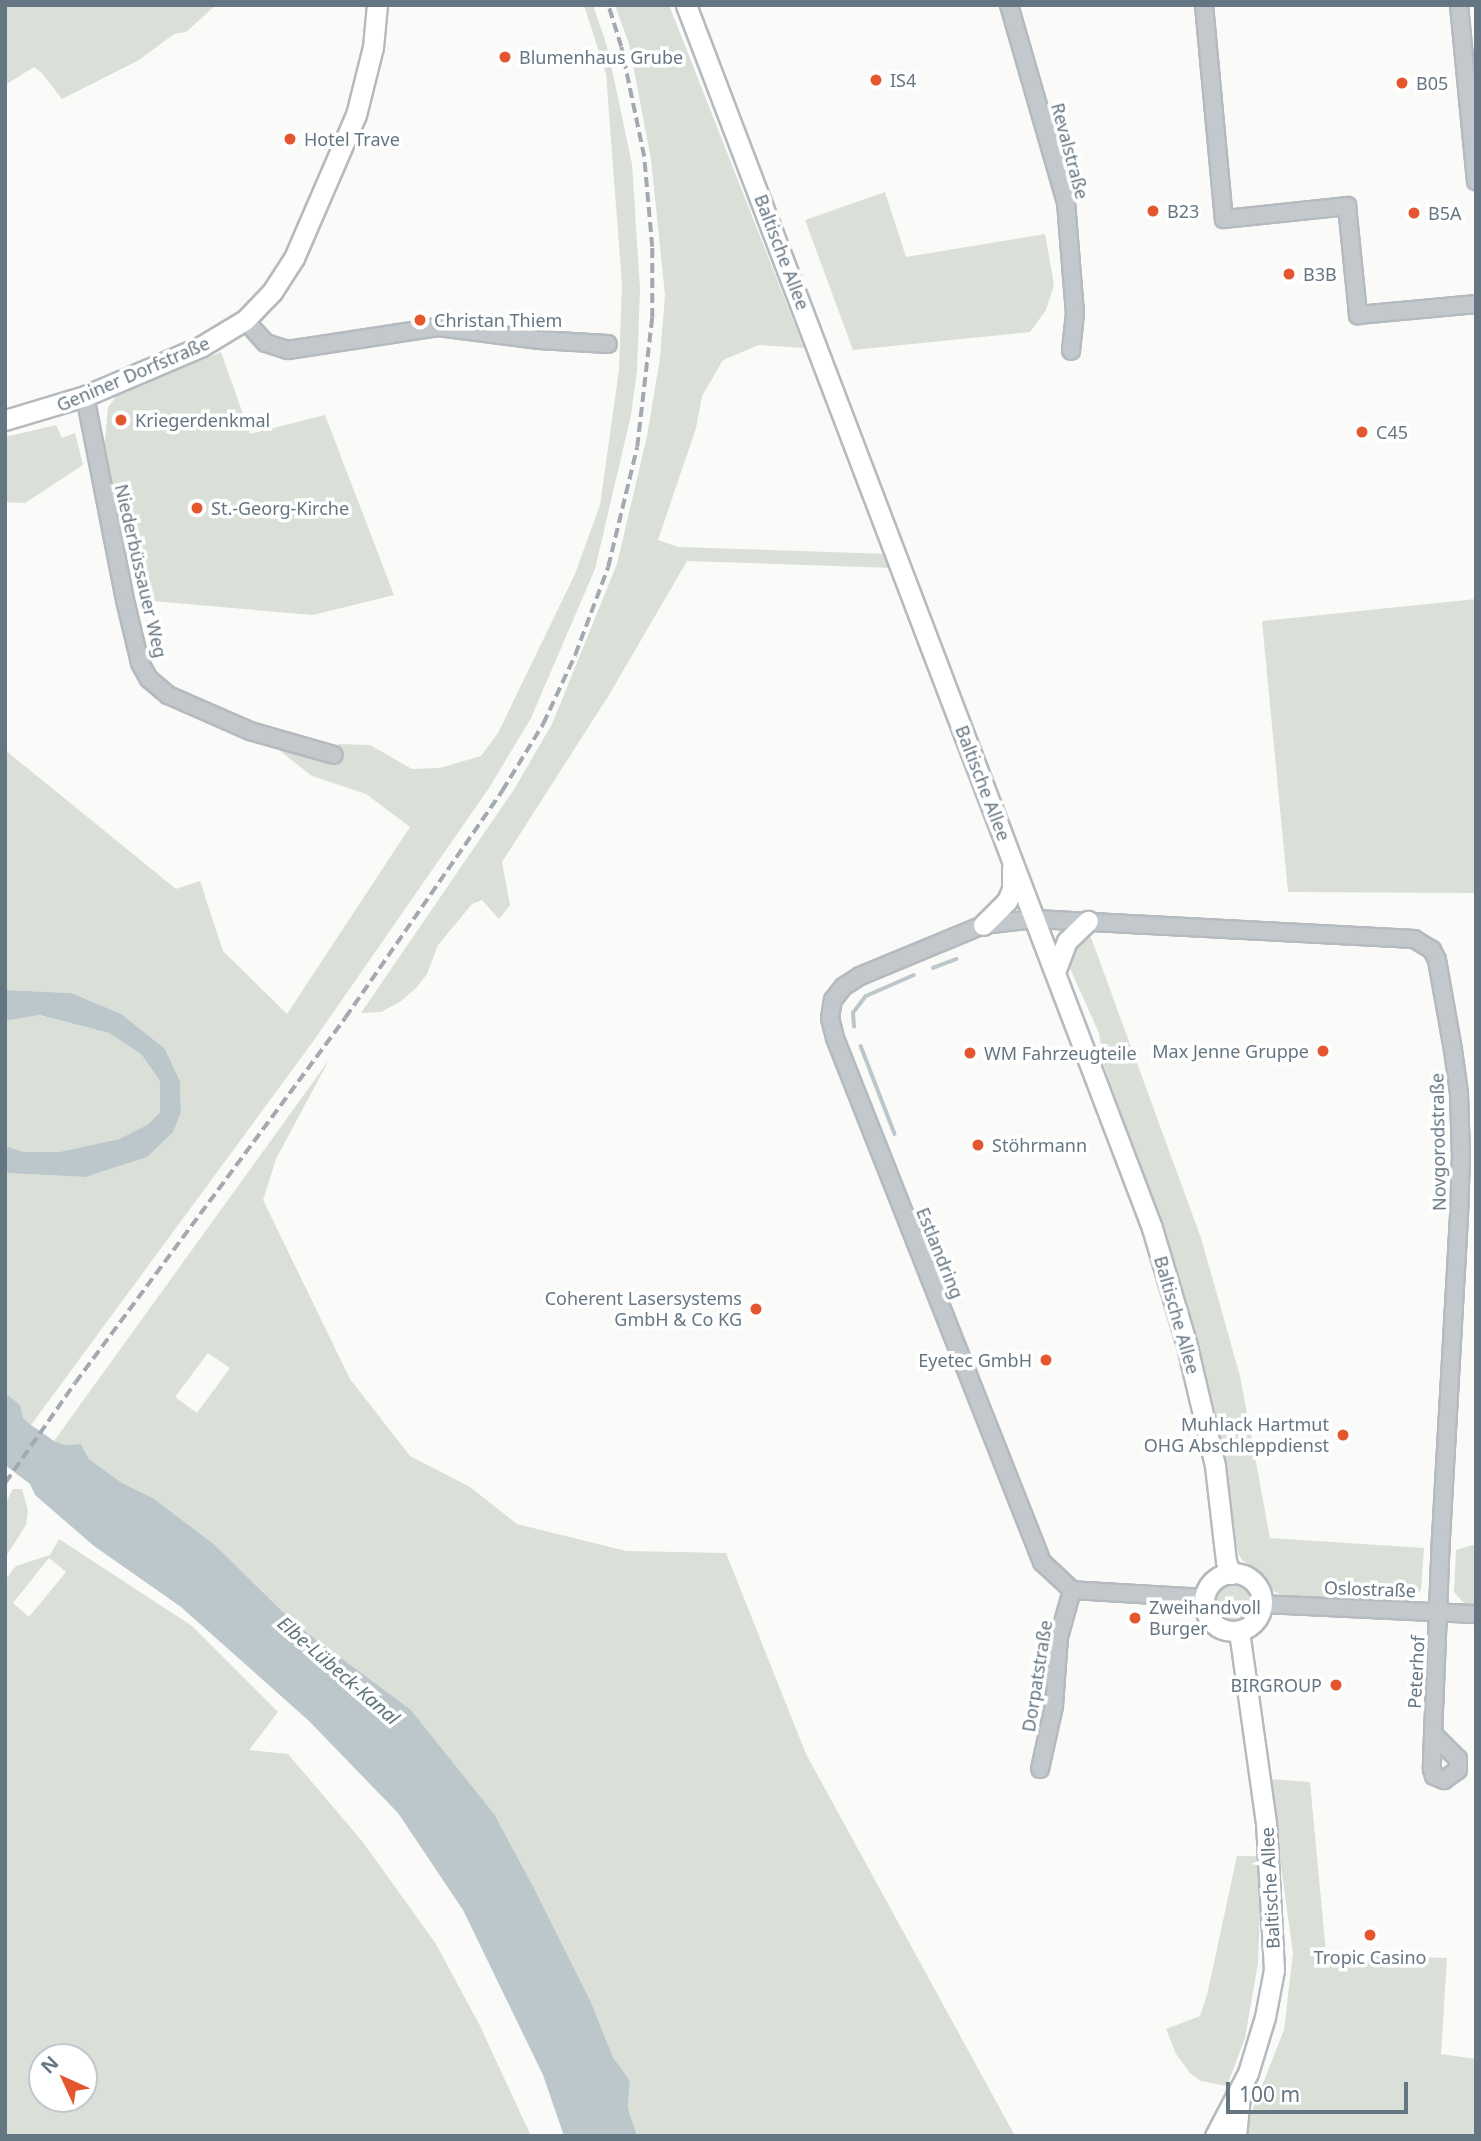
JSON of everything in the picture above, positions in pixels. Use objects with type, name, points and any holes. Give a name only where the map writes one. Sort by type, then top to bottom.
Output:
[{"type":"highway","points":[[1234,2136],[1238,2095]]},
{"type":"main road","name":"Geniner Dorfstraße","points":[[5,420],[85,396],[202,346],[245,320],[272,292],[294,258],[356,115],[373,47],[377,5]]},
{"type":"main road","name":"Baltische Allee","points":[[686,5],[1152,1228],[1186,1342],[1215,1466],[1226,1562],[1231,1573]]},
{"type":"main road","points":[[983,925],[1000,909],[1012,888],[1011,856]]},
{"type":"main road","points":[[1055,972],[1067,942],[1088,922]]},
{"type":"main road","points":[[1231,1573],[1242,1575],[1255,1583],[1262,1604],[1254,1623],[1239,1631],[1227,1631],[1216,1626],[1205,1611],[1205,1598],[1215,1580],[1231,1573]]},
{"type":"main road","name":"Baltische Allee","points":[[1215,2136],[1238,2095],[1256,2049],[1274,1970],[1266,1823],[1239,1631]]},
{"type":"street","name":"Revalstraße","points":[[1009,5],[1066,202],[1075,313],[1071,351]]},
{"type":"street","points":[[1204,5],[1224,219],[1347,206],[1358,315],[1476,304]]},
{"type":"street","points":[[1459,5],[1476,181]]},
{"type":"street","points":[[245,320],[266,343],[288,350],[438,327],[539,340],[608,344]]},
{"type":"street","name":"Niederbüssauer Weg","points":[[85,396],[125,600],[141,663],[149,679],[168,695],[250,731],[334,755]]},
{"type":"street","name":"Novgorodstraße","points":[[1035,919],[1414,939],[1432,950],[1437,960],[1453,1050],[1459,1093],[1461,1156],[1438,1611]]},
{"type":"street","name":"Estlandring","points":[[1035,919],[983,925],[860,976],[843,987],[833,1000],[830,1018],[880,1154],[1042,1562],[1072,1590]]},
{"type":"street","points":[[1072,1590],[1205,1598]]},
{"type":"street","name":"Dorpatstraße","points":[[1040,1769],[1054,1706],[1059,1637],[1072,1590]]},
{"type":"street","name":"Oslostraße","points":[[1262,1604],[1476,1614]]},
{"type":"street","name":"Peterhof","points":[[1433,1734],[1438,1611]]},
{"type":"shaded area","points":[[5,5],[216,5],[186,32],[174,34],[139,60],[62,99],[34,67],[5,85]]},
{"type":"shaded area","points":[[584,5],[593,5],[607,46],[632,164],[640,289],[637,370],[631,415],[595,569],[531,718],[489,788],[312,1043],[31,1425],[23,1418],[19,1405],[5,1393],[5,1173],[85,1177],[181,1112],[180,1081],[165,1049],[71,993],[5,990],[5,750],[176,889],[200,881],[223,951],[287,1014],[410,827],[366,794],[312,776],[275,747],[333,762],[338,744],[370,745],[412,769],[440,768],[481,756],[498,733],[575,574],[600,505],[619,370],[622,284],[606,74]]},
{"type":"shaded area","points":[[615,5],[669,5],[804,348],[759,345],[723,360],[702,396],[696,428],[658,540],[678,547],[888,554],[893,568],[687,561],[609,695],[502,862],[510,905],[499,919],[482,900],[472,904],[438,945],[427,974],[416,988],[401,1001],[381,1012],[361,1013],[515,788],[552,724],[617,564],[647,436],[660,358],[665,295],[651,159],[629,44]]},
{"type":"shaded area","points":[[885,192],[906,257],[1045,234],[1054,285],[1046,310],[1030,332],[853,350],[805,220]]},
{"type":"shaded area","points":[[221,352],[250,434],[325,415],[394,595],[313,615],[140,600],[103,461],[108,407],[119,393]]},
{"type":"shaded area","points":[[56,425],[62,438],[75,433],[83,465],[25,503],[5,502],[5,437]]},
{"type":"shaded area","points":[[1476,599],[1476,893],[1288,892],[1262,621]]},
{"type":"shaded area","points":[[1089,932],[1201,1238],[1240,1376],[1270,1538],[1424,1548],[1421,1590],[1410,1602],[1281,1595],[1271,1590],[1258,1572],[1242,1560],[1238,1553],[1206,1384],[1184,1302],[1153,1200],[1104,1066],[1099,1033],[1068,964],[1073,942]]},
{"type":"shaded area","points":[[38,1015],[109,1033],[141,1054],[160,1081],[160,1112],[147,1125],[119,1139],[59,1152],[24,1152],[5,1146],[5,1021]]},
{"type":"shaded area","points":[[329,1060],[276,1159],[263,1200],[350,1379],[410,1456],[470,1487],[517,1524],[626,1551],[726,1553],[806,1754],[1015,2136],[637,2136],[628,2108],[630,2081],[613,2057],[590,2000],[537,1894],[410,1709],[294,1623],[215,1545],[153,1498],[122,1483],[89,1459],[81,1444],[65,1445],[54,1441]],"holes":[[[208,1353],[230,1368],[197,1413],[175,1397]]]},
{"type":"shaded area","points":[[13,1489],[22,1489],[28,1511],[26,1525],[5,1558],[5,1504]]},
{"type":"shaded area","points":[[59,1539],[192,1626],[278,1712],[249,1750],[288,1754],[362,1841],[436,1944],[480,2026],[531,2136],[5,2136],[5,1580],[16,1566],[50,1555]],"holes":[[[49,1558],[66,1572],[29,1617],[13,1603]]]},
{"type":"shaded area","points":[[1476,1544],[1476,1606],[1466,1605],[1454,1592],[1456,1550]]},
{"type":"shaded area","points":[[1232,1579],[1248,1585],[1254,1601],[1248,1617],[1232,1623],[1216,1617],[1210,1601],[1216,1585]]},
{"type":"shaded area","points":[[1269,1779],[1310,1782],[1326,1953],[1447,1958],[1441,2054],[1476,2059],[1476,2136],[1242,2136],[1284,2030],[1293,1953]]},
{"type":"shaded area","points":[[1237,1856],[1262,1856],[1258,1963],[1245,2038],[1227,2086],[1201,2081],[1190,2073],[1176,2054],[1166,2029],[1200,2016]]},
{"type":"water","points":[[5,990],[71,993],[121,1014],[165,1049],[180,1081],[181,1112],[173,1132],[147,1157],[85,1177],[5,1173],[5,1146],[24,1152],[59,1152],[119,1139],[147,1125],[160,1112],[160,1081],[141,1054],[109,1033],[39,1015],[5,1021]]},
{"type":"water","name":"Elbe-Lübeck-Kanal","points":[[5,1393],[20,1405],[23,1418],[31,1425],[54,1441],[65,1445],[81,1444],[89,1459],[122,1483],[153,1498],[215,1545],[294,1623],[410,1709],[494,1814],[537,1894],[590,2000],[613,2057],[630,2081],[628,2108],[637,2136],[564,2136],[543,2075],[463,1910],[398,1813],[309,1721],[181,1607],[94,1546],[35,1495],[30,1484],[5,1465]]},
{"type":"waterway","points":[[933,968],[956,959]]},
{"type":"waterway","points":[[854,1027],[853,1013],[866,996],[914,975]]},
{"type":"waterway","points":[[861,1046],[895,1134]]},
{"type":"railway","points":[[5,1483],[75,1383],[345,1018],[502,791],[543,724],[575,655],[608,567],[637,447],[652,318],[652,247],[644,157],[621,47],[608,5]]},
{"type":"place","name":"Blumenhaus Grube","points":[[505,57]]},
{"type":"place","name":"IS4","points":[[876,80]]},
{"type":"place","name":"B05","points":[[1402,83]]},
{"type":"place","name":"Hotel Trave","points":[[290,139]]},
{"type":"place","name":"B23","points":[[1153,211]]},
{"type":"place","name":"B5A","points":[[1414,213]]},
{"type":"place","name":"B3B","points":[[1289,274]]},
{"type":"place","name":"Christan Thiem","points":[[420,320]]},
{"type":"place","name":"Kriegerdenkmal","points":[[121,420]]},
{"type":"place","name":"C45","points":[[1362,432]]},
{"type":"place","name":"St.-Georg-Kirche","points":[[197,508]]},
{"type":"place","name":"Max Jenne Gruppe","points":[[1323,1051]]},
{"type":"place","name":"WM Fahrzeugteile","points":[[970,1053]]},
{"type":"place","name":"Stöhrmann","points":[[978,1145]]},
{"type":"place","name":"Coherent Lasersystems GmbH & Co KG","points":[[756,1309]]},
{"type":"place","name":"Eyetec GmbH","points":[[1046,1360]]},
{"type":"place","name":"Muhlack Hartmut OHG Abschleppdienst","points":[[1343,1435]]},
{"type":"place","name":"Zweihandvoll Burger","points":[[1135,1618]]},
{"type":"place","name":"BIRGROUP","points":[[1336,1685]]},
{"type":"place","name":"Tropic Casino","points":[[1370,1935]]}]
